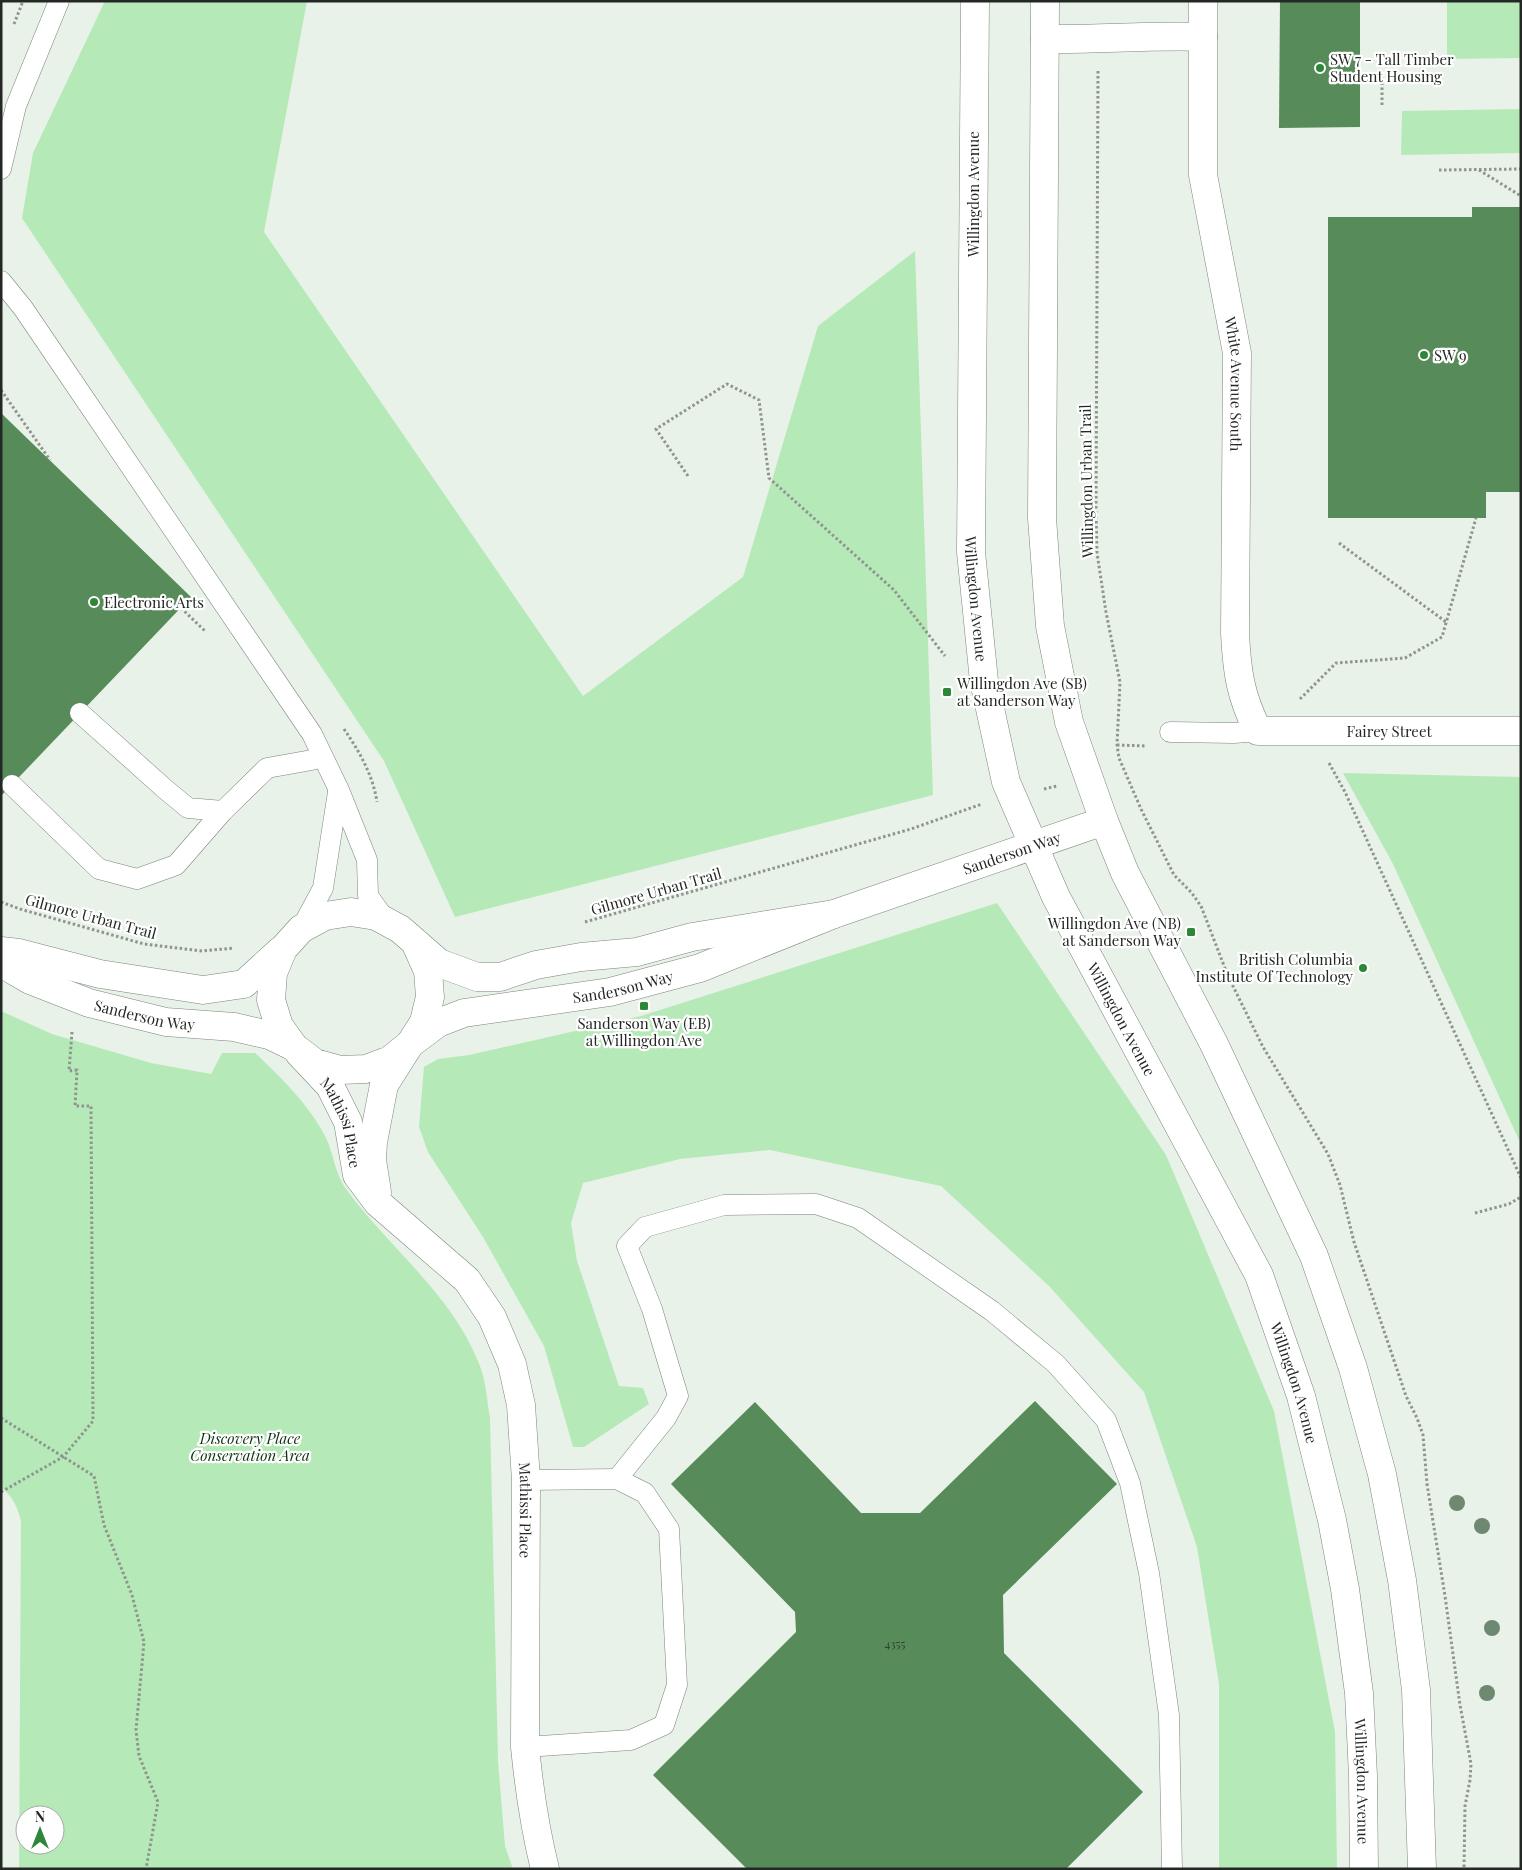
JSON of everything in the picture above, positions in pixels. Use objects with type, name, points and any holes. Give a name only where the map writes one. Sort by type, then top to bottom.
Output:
[{"type":"street","name":"Willingdon Avenue","points":[[975,1],[971,552],[984,681],[1006,782],[1032,846],[1056,897],[1259,1275],[1301,1396],[1332,1520],[1345,1589],[1359,1693],[1363,1776],[1364,1869]]},
{"type":"street","points":[[1045,1],[1042,518],[1050,626],[1069,722],[1104,821],[1132,890],[1214,1044],[1314,1256],[1353,1368],[1382,1474],[1402,1580],[1416,1690],[1422,1869]]},
{"type":"street","name":"White Avenue South","points":[[1203,1],[1202,175],[1237,352],[1236,670],[1246,708],[1258,730]]},
{"type":"street","points":[[1045,39],[1098,40],[1176,36],[1203,37]]},
{"type":"street","name":"Fairey Street","points":[[1258,730],[1521,731]]},
{"type":"street","name":"Sanderson Way","points":[[410,1044],[438,1023],[464,1013],[610,992],[700,968],[834,914],[1104,821]]},
{"type":"street","points":[[351,912],[376,916],[386,922],[400,929],[415,942],[428,971],[430,997],[424,1022],[410,1044],[390,1060],[366,1069],[340,1070],[315,1063],[294,1048],[279,1026],[271,1000],[273,973],[283,949],[301,929],[324,916],[351,912]]},
{"type":"street","name":"Sanderson Way","points":[[415,942],[439,963],[477,977],[500,977],[536,965],[580,957],[637,952],[692,937],[834,914]]},
{"type":"street","name":"Sanderson Way","points":[[1,951],[19,953],[100,974],[203,990],[244,984],[283,949]]},
{"type":"street","name":"Sanderson Way","points":[[1,963],[30,980],[89,1003],[166,1022],[234,1028],[270,1034],[294,1048]]},
{"type":"street","name":"Mathissi Place","points":[[378,1203],[372,1160],[373,1142],[384,1085],[410,1044]]},
{"type":"street","name":"Mathissi Place","points":[[294,1048],[330,1086],[348,1122],[357,1175],[378,1203],[467,1280],[492,1317],[512,1364],[521,1405],[526,1480],[525,1747],[529,1790],[545,1869]]},
{"type":"lane","points":[[1,169],[16,106],[58,1]]},
{"type":"lane","points":[[1,281],[23,308],[312,734],[339,790],[367,860],[368,896],[386,922]]},
{"type":"lane","points":[[80,713],[188,808],[222,810]]},
{"type":"lane","points":[[1170,732],[1234,733],[1258,730]]},
{"type":"lane","points":[[12,785],[99,869],[137,879],[176,865],[222,810],[267,768],[323,758]]},
{"type":"lane","points":[[301,929],[323,888],[339,790]]},
{"type":"lane","points":[[618,1479],[666,1418],[678,1396],[652,1308],[627,1246],[645,1227],[724,1205],[816,1204],[858,1218],[978,1300],[1056,1364],[1106,1420],[1130,1483],[1149,1572],[1169,1715],[1172,1869]]},
{"type":"lane","points":[[525,1747],[631,1740],[664,1725],[677,1685],[669,1529],[645,1493],[618,1479],[526,1480]]},
{"type":"path","points":[[14,24],[24,1]]},
{"type":"path","name":"Willingdon Urban Trail","points":[[1098,62],[1096,510],[1098,553],[1104,602],[1120,682],[1117,745],[1123,770],[1174,875],[1191,892],[1201,906]]},
{"type":"path","points":[[1382,70],[1382,105]]},
{"type":"path","points":[[1439,170],[1521,169]]},
{"type":"path","points":[[1479,170],[1521,196]]},
{"type":"path","points":[[688,476],[656,429],[727,384],[760,400],[769,478],[894,590],[945,656]]},
{"type":"path","points":[[1,390],[50,460]]},
{"type":"path","points":[[1297,702],[1336,663],[1405,658],[1442,637],[1476,518]]},
{"type":"path","points":[[1339,543],[1446,622]]},
{"type":"path","points":[[181,608],[207,633]]},
{"type":"path","points":[[1328,762],[1345,792],[1521,1178]]},
{"type":"path","name":"Gilmore Urban Trail","points":[[582,923],[911,829],[970,808]]},
{"type":"path","name":"Gilmore Urban Trail","points":[[1,902],[144,944],[202,951],[242,948]]},
{"type":"path","points":[[1,1492],[63,1457],[93,1421],[91,1106],[76,1106],[77,1070],[68,1071],[72,1029]]},
{"type":"path","points":[[1475,1213],[1508,1204],[1521,1197]]},
{"type":"path","points":[[1,1418],[94,1476],[104,1525],[132,1596],[144,1642],[136,1730],[139,1756],[158,1802],[146,1869]]},
{"type":"green space","points":[[105,1],[307,1],[264,232],[583,696],[743,577],[818,326],[915,251],[933,795],[455,917],[384,761],[22,218],[33,153]]},
{"type":"green space","points":[[1447,1],[1521,1],[1521,58],[1447,59]]},
{"type":"green space","points":[[1521,109],[1521,153],[1401,155],[1402,111]]},
{"type":"green space","points":[[1343,773],[1521,777],[1521,1140],[1519,1140],[1393,864]]},
{"type":"green space","points":[[997,903],[1166,1155],[1274,1411],[1335,1732],[1337,1869],[1219,1869],[1219,1684],[1197,1547],[1144,1392],[1049,1286],[941,1186],[770,1150],[680,1159],[583,1183],[571,1223],[577,1261],[619,1386],[643,1388],[649,1404],[584,1447],[573,1447],[544,1346],[483,1237],[428,1152],[419,1127],[424,1067],[438,1059],[469,1055],[641,1016]]},
{"type":"green space","name":"Discovery Place Conservation Area","points":[[1,1011],[52,1034],[151,1063],[211,1074],[222,1053],[255,1053],[285,1083],[313,1116],[327,1140],[342,1183],[363,1211],[419,1273],[454,1317],[468,1340],[482,1372],[490,1418],[498,1761],[505,1846],[513,1869],[19,1869],[19,1855],[65,1855],[65,1805],[19,1805],[21,1521],[9,1494],[1,1487]]},
{"type":"building","name":"SW 7 - Tall Timber Student Housing","points":[[1280,1],[1360,1],[1360,127],[1279,128]]},
{"type":"building","name":"SW 9","points":[[1472,207],[1521,207],[1521,492],[1486,492],[1486,518],[1328,518],[1328,217],[1472,217]]},
{"type":"building","name":"Electronic Arts","points":[[1,413],[191,597],[1,796]]},
{"type":"building","points":[[1035,1401],[1117,1484],[1003,1595],[1004,1653],[1143,1792],[1066,1869],[747,1869],[653,1775],[796,1632],[795,1612],[671,1484],[755,1402],[861,1513],[920,1513]]},
{"type":"place","name":"SW 7 - Tall Timber Student Housing","points":[[1320,68]]},
{"type":"place","name":"SW 9","points":[[1424,355]]},
{"type":"place","name":"Electronic Arts","points":[[94,602]]},
{"type":"place","name":"Willingdon Ave (SB) at Sanderson Way","points":[[947,692]]},
{"type":"place","name":"Willingdon Ave (NB) at Sanderson Way","points":[[1191,932]]},
{"type":"place","name":"British Columbia Institute Of Technology","points":[[1363,968]]},
{"type":"place","name":"Sanderson Way (EB) at Willingdon Ave","points":[[644,1006]]}]
